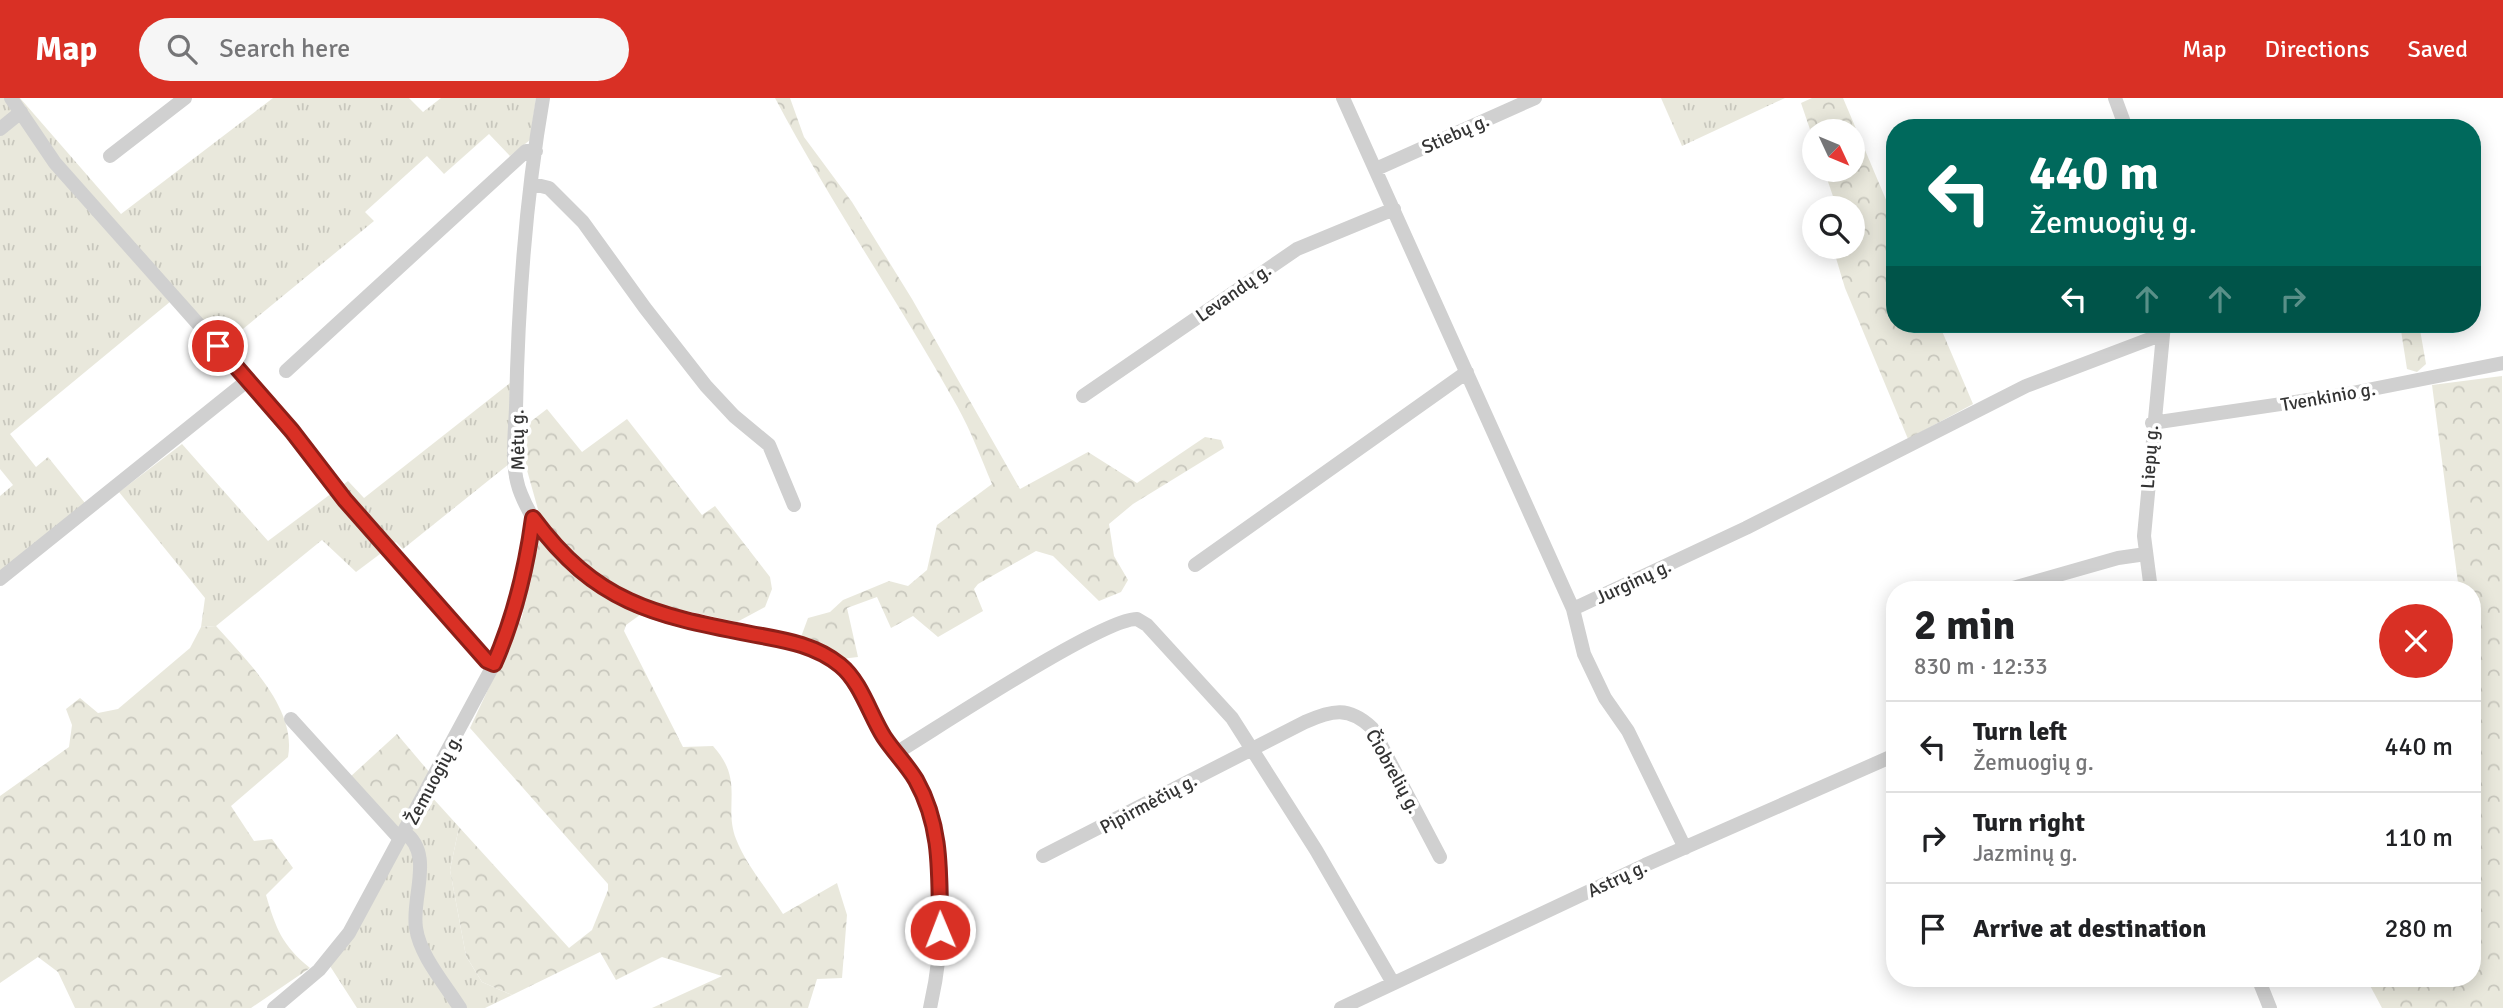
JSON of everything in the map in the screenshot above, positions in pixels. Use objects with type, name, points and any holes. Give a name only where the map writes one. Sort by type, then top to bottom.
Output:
[{"type":"street","points":[[11,98],[55,163],[248,380],[345,500],[478,651],[494,664]]},
{"type":"street","points":[[110,156],[185,98]]},
{"type":"street","name":"Mėtų g.","points":[[543,98],[518,348],[515,460],[520,491],[533,518],[580,571],[628,601],[657,614],[800,644],[827,655],[852,677],[874,720],[923,794],[934,824],[941,859],[940,957],[930,1008]]},
{"type":"street","name":"Jurginų g.","points":[[1343,98],[1573,609],[1746,528],[2026,386],[2153,333]]},
{"type":"street","name":"Stiebų g.","points":[[1376,169],[1535,98]]},
{"type":"street","points":[[2115,98],[2123,119]]},
{"type":"street","points":[[0,129],[20,112]]},
{"type":"street","points":[[286,371],[526,152],[536,150]]},
{"type":"street","points":[[533,184],[549,188],[583,222],[706,386],[734,416],[769,445],[794,505]]},
{"type":"street","name":"Levandų g.","points":[[1083,396],[1297,249],[1394,209]]},
{"type":"street","name":"Liepų g.","points":[[2150,581],[2144,536],[2152,423],[2163,333]]},
{"type":"street","name":"Tvenkinio g.","points":[[2152,423],[2342,395],[2503,363]]},
{"type":"street","points":[[1195,565],[1467,372]]},
{"type":"street","points":[[0,579],[248,380]]},
{"type":"street","name":"Žemuogių g.","points":[[274,1008],[337,952],[494,664],[517,607],[527,565],[533,518]]},
{"type":"street","points":[[2038,581],[2118,558],[2146,554]]},
{"type":"street","points":[[1573,609],[1584,654],[1605,698],[1628,731],[1685,848]]},
{"type":"street","points":[[896,753],[1063,652],[1129,619],[1137,619],[1147,625],[1232,718],[1393,983]]},
{"type":"street","name":"Čiobrelių g.","points":[[1252,748],[1329,711],[1339,710],[1358,716],[1372,729],[1440,858]]},
{"type":"street","points":[[290,719],[402,836],[413,838],[420,858],[415,927],[420,944],[460,1008]]},
{"type":"street","name":"Pipirmėčių g.","points":[[1042,856],[1252,748]]},
{"type":"street","name":"Astrų g.","points":[[1341,1008],[1886,758]]},
{"type":"street","points":[[2262,987],[2270,1008]]},
{"type":"green space","points":[[0,98],[20,98],[121,214],[273,98],[409,98],[423,112],[441,98],[536,98],[530,140],[510,156],[489,134],[444,174],[427,156],[365,212],[374,221],[215,352],[171,301],[10,434],[36,467],[48,457],[85,503],[0,573],[0,496],[13,485],[0,469]]},
{"type":"green space","points":[[775,98],[790,98],[804,137],[852,202],[912,299],[1020,489],[1088,452],[1137,483],[1205,437],[1221,440],[1224,448],[1133,504],[1109,524],[1114,556],[1128,580],[1121,592],[1099,601],[1053,556],[1036,551],[978,584],[974,589],[983,611],[938,637],[913,616],[891,628],[877,597],[847,608],[858,657],[841,659],[815,642],[801,637],[808,618],[830,612],[843,600],[889,581],[908,586],[927,570],[937,525],[992,484],[957,406]]},
{"type":"green space","points":[[1661,98],[1785,98],[1682,146]]},
{"type":"green space","points":[[1812,98],[1843,98],[1852,119],[1806,119],[1801,103]]},
{"type":"green space","points":[[1866,152],[1886,200],[1886,333],[1943,333],[1973,404],[1908,439],[1845,288],[1836,259],[1865,259],[1865,196],[1833,196],[1828,182],[1866,182]]},
{"type":"green space","points":[[2401,333],[2421,333],[2426,364],[2417,372],[2407,369]]},
{"type":"green space","points":[[2502,376],[2503,1008],[2382,1008],[2371,987],[2481,987],[2481,581],[2458,581],[2432,385]]},
{"type":"green space","points":[[510,383],[509,464],[403,549],[396,542],[356,572],[322,540],[216,626],[201,627],[205,598],[119,492],[182,444],[268,541],[348,481],[364,498]]},
{"type":"green space","points":[[547,409],[582,452],[627,419],[702,515],[715,506],[770,577],[772,589],[765,607],[737,622],[655,604],[626,625],[624,631],[683,747],[713,746],[723,759],[731,782],[731,815],[736,839],[751,868],[783,914],[837,883],[847,915],[842,978],[817,979],[808,1008],[652,1008],[722,976],[662,957],[616,980],[600,952],[512,995],[482,982],[466,956],[450,870],[459,827],[569,948],[592,930],[608,890],[608,884],[470,728],[522,617],[539,537],[539,513],[525,463],[521,429]]},
{"type":"green space","points":[[216,626],[267,686],[285,721],[289,739],[288,757],[231,806],[254,841],[272,839],[293,868],[266,895],[281,936],[310,968],[251,1008],[75,1008],[58,972],[38,957],[0,983],[0,796],[69,747],[72,725],[66,709],[80,698],[98,713],[118,709],[190,648],[201,627]]},
{"type":"green space","points":[[397,734],[430,773],[398,831],[350,777]]},
{"type":"green space","points":[[430,795],[459,827],[450,870],[466,956],[482,982],[512,995],[485,1008],[357,1008],[330,966]]},
{"type":"route","points":[[218,346],[292,431],[345,500],[431,594],[487,661],[494,664],[517,607],[527,565],[533,518],[565,558],[597,583],[628,601],[657,614],[800,644],[827,655],[843,667],[852,677],[886,740],[904,762],[923,794],[934,824],[941,859],[940,930]]}]
